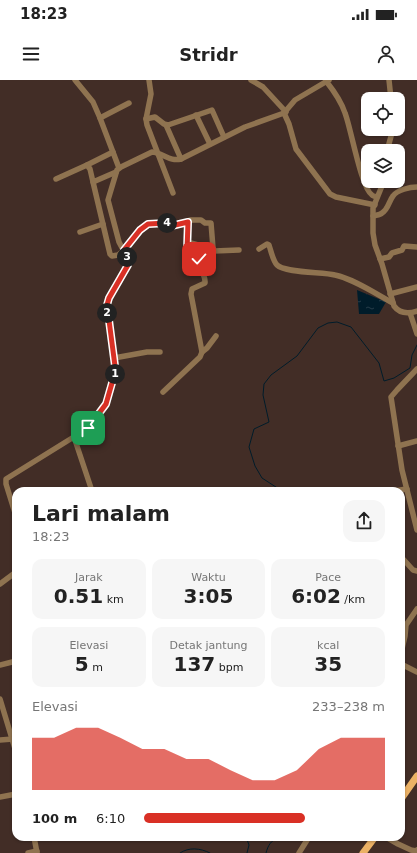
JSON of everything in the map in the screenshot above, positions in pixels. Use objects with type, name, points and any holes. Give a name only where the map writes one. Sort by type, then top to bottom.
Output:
[{"type":"main road","points":[[405,793],[417,776]]},
{"type":"main road","points":[[363,853],[372,841]]},
{"type":"street","points":[[12,503],[6,484],[6,479],[88,428],[106,404],[115,372],[107,305],[109,298],[128,265],[128,259],[119,242],[108,200],[117,170],[113,152],[93,102],[75,80]]},
{"type":"street","points":[[148,80],[151,97],[146,119],[147,128],[173,193]]},
{"type":"street","points":[[251,80],[263,87],[285,112],[296,149],[330,194],[336,197],[374,205]]},
{"type":"street","points":[[389,80],[390,92]]},
{"type":"street","points":[[93,182],[149,153],[156,152],[172,159],[181,159],[245,127],[285,112],[294,100],[327,81],[340,101],[345,113],[359,165],[368,189],[372,195],[378,197]]},
{"type":"street","points":[[100,118],[129,103]]},
{"type":"street","points":[[166,125],[211,110],[213,111],[224,137]]},
{"type":"street","points":[[196,115],[210,144]]},
{"type":"street","points":[[146,119],[155,117],[166,125],[181,159]]},
{"type":"street","points":[[56,179],[113,152]]},
{"type":"street","points":[[87,165],[89,166],[110,254],[112,256],[118,255],[124,250],[140,230],[148,224],[167,223],[171,226],[188,222],[190,220],[202,220],[205,223],[211,223],[213,249]]},
{"type":"street","points":[[373,216],[383,212],[397,192],[417,187]]},
{"type":"street","points":[[381,188],[374,205],[373,216],[375,245],[393,303],[398,310],[410,313],[417,311]]},
{"type":"street","points":[[188,222],[187,251],[190,255],[202,259],[203,262],[201,269],[205,280],[205,284],[192,289],[191,294],[202,352]]},
{"type":"street","points":[[80,232],[103,224]]},
{"type":"street","points":[[187,242],[213,249],[214,251],[239,250]]},
{"type":"street","points":[[259,249],[267,244],[269,245],[277,265],[280,267],[291,270],[332,274],[344,278],[393,303]]},
{"type":"street","points":[[380,259],[389,257],[392,253],[402,250],[404,246],[417,247]]},
{"type":"street","points":[[390,294],[417,287]]},
{"type":"street","points":[[410,313],[417,334]]},
{"type":"street","points":[[163,392],[200,357],[202,352],[216,336]]},
{"type":"street","points":[[114,358],[147,352],[160,352]]},
{"type":"street","points":[[417,369],[391,397],[402,470],[417,530]]},
{"type":"street","points":[[74,437],[91,487]]},
{"type":"street","points":[[398,446],[417,441]]},
{"type":"street","points":[[405,561],[413,570],[417,572]]},
{"type":"street","points":[[0,584],[12,575]]},
{"type":"street","points":[[405,636],[406,625],[417,609]]},
{"type":"street","points":[[0,665],[12,662]]},
{"type":"street","points":[[405,666],[417,672]]},
{"type":"street","points":[[0,699],[12,737]]},
{"type":"street","points":[[0,740],[12,740]]},
{"type":"street","points":[[0,797],[12,795]]},
{"type":"street","points":[[28,853],[37,852],[35,841]]},
{"type":"street","points":[[299,853],[306,841]]},
{"type":"street","points":[[394,841],[411,850],[417,850]]},
{"type":"water","points":[[357,290],[386,302],[379,314],[359,314]]},
{"type":"waterway","points":[[276,487],[262,478],[255,466],[249,447],[254,429],[269,422],[263,395],[264,384],[271,375],[297,356],[318,328],[328,323],[337,322],[351,327],[379,363],[384,381],[394,378],[410,368],[412,355],[417,345]]},
{"type":"waterway","points":[[247,853],[249,845],[248,841]]},
{"type":"waterway","points":[[266,853],[272,841]]},
{"type":"waterway","points":[[180,853],[195,849],[210,853]]},
{"type":"route","points":[[88,428],[103,410],[107,402],[114,376],[115,366],[107,302],[128,265],[128,259],[124,250],[140,230],[148,224],[168,223],[171,226],[188,222],[187,251],[190,255],[199,259]]}]
